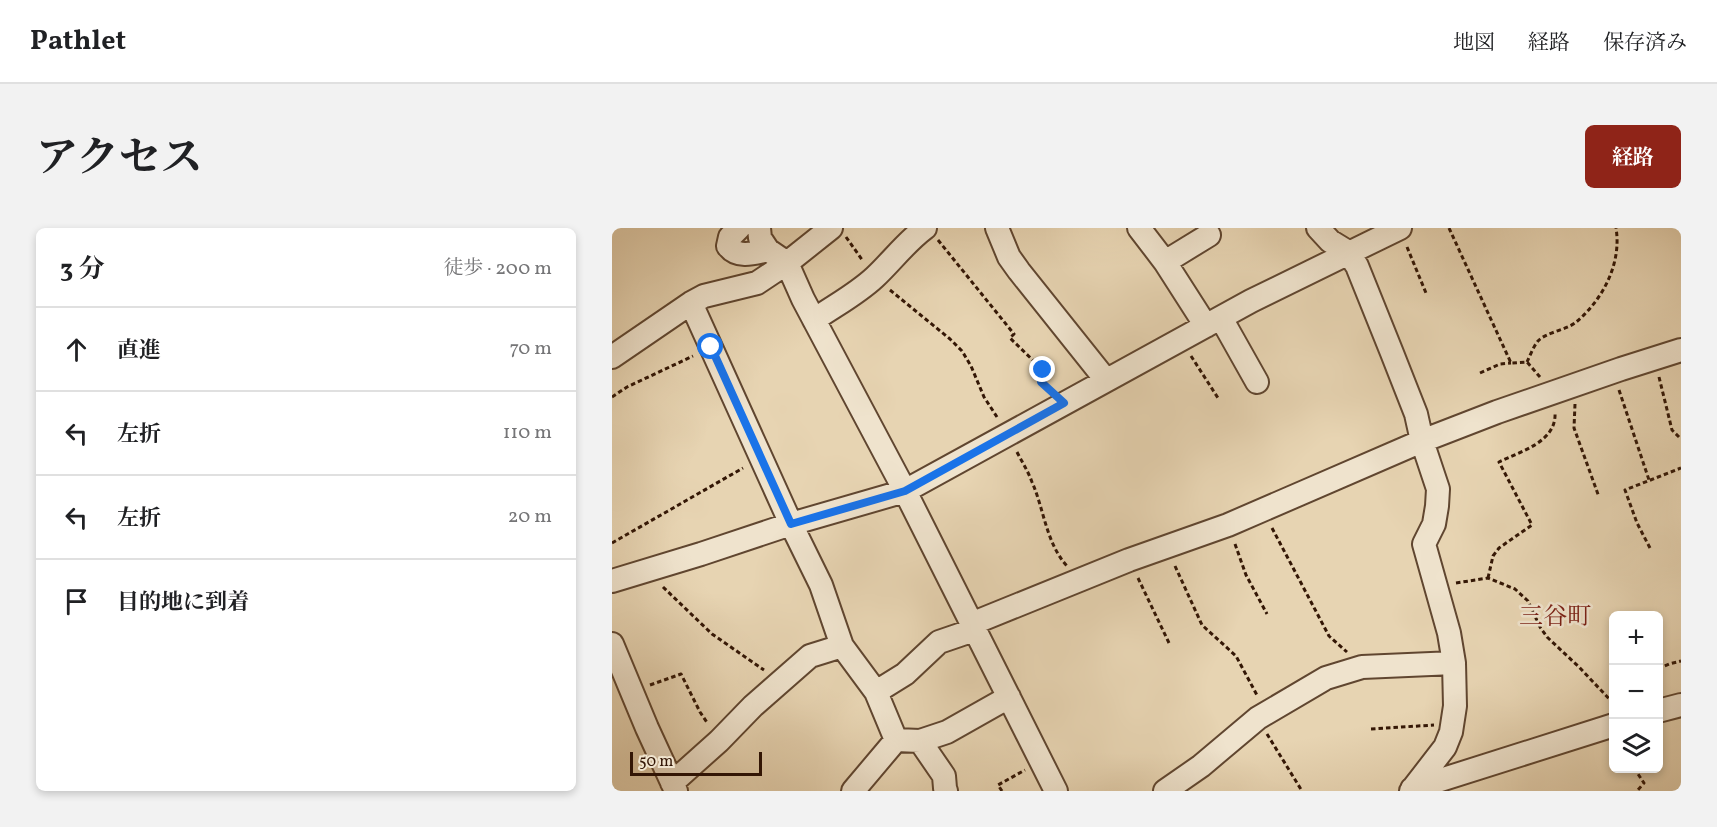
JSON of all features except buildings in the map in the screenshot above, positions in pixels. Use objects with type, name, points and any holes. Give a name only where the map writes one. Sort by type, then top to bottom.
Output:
[{"type":"street","points":[[739,228],[730,237],[728,246],[732,252],[740,254],[768,250]]},
{"type":"street","points":[[759,228],[760,238],[768,250],[787,263],[814,320],[905,491],[1056,791]]},
{"type":"street","points":[[612,357],[704,296],[757,283],[787,263],[831,228]]},
{"type":"street","points":[[997,228],[1009,257],[1019,271],[1106,380]]},
{"type":"street","points":[[1139,228],[1257,382]]},
{"type":"street","points":[[1318,228],[1330,241],[1348,252],[1357,266],[1416,414],[1422,441],[1438,489],[1434,524],[1424,544],[1449,633],[1454,663],[1455,706],[1453,723],[1444,747],[1411,790]]},
{"type":"street","points":[[612,581],[791,524],[905,491],[1213,322],[1399,228]]},
{"type":"street","points":[[814,320],[874,277],[906,244],[930,232]]},
{"type":"street","points":[[1165,262],[1209,235]]},
{"type":"street","points":[[691,303],[821,585],[842,646],[876,692],[896,740]]},
{"type":"street","points":[[876,692],[905,674],[939,642],[1080,580],[1263,511],[1422,441],[1681,350]]},
{"type":"street","points":[[612,644],[674,787],[753,706],[810,656],[842,646]]},
{"type":"street","points":[[1165,791],[1201,766],[1262,715],[1326,678],[1362,667],[1454,663]]},
{"type":"street","points":[[896,740],[921,741],[947,732],[1009,697]]},
{"type":"street","points":[[1663,710],[1681,705]]},
{"type":"street","points":[[1411,790],[1609,726]]},
{"type":"street","points":[[853,791],[896,740]]},
{"type":"street","points":[[921,741],[944,776],[946,791]]},
{"type":"path","points":[[840,228],[874,277],[962,351],[984,397],[1008,434],[1032,482],[1044,521],[1055,546],[1063,561],[1080,580]]},
{"type":"path","points":[[1399,228],[1426,293]]},
{"type":"path","points":[[1527,362],[1538,340],[1573,324],[1602,294],[1612,270],[1616,248],[1616,228]]},
{"type":"path","points":[[930,232],[1014,334],[1010,338],[1043,370],[1041,382],[1064,403]]},
{"type":"path","points":[[1180,340],[1218,398]]},
{"type":"path","points":[[612,397],[627,387],[711,347]]},
{"type":"path","points":[[1654,358],[1672,430],[1681,439]]},
{"type":"path","points":[[1480,373],[1500,364],[1511,363]]},
{"type":"path","points":[[1613,372],[1649,480]]},
{"type":"path","points":[[1576,385],[1574,428],[1599,497]]},
{"type":"path","points":[[612,543],[761,457]]},
{"type":"path","points":[[1650,548],[1637,523],[1625,490],[1681,468]]},
{"type":"path","points":[[1263,511],[1329,636],[1362,667]]},
{"type":"path","points":[[1228,525],[1246,575],[1267,615]]},
{"type":"path","points":[[1167,548],[1202,625],[1236,656],[1262,715],[1302,791]]},
{"type":"path","points":[[1129,560],[1169,643]]},
{"type":"path","points":[[648,571],[712,634],[781,681]]},
{"type":"path","points":[[1436,585],[1488,578],[1515,590],[1528,601],[1546,637],[1609,699]]},
{"type":"path","points":[[1663,667],[1681,661]]},
{"type":"path","points":[[632,691],[681,674],[700,712],[719,741]]},
{"type":"path","points":[[1371,729],[1453,723]]},
{"type":"path","points":[[1002,791],[998,785],[1041,761]]},
{"type":"path","points":[[1637,773],[1644,783],[1637,791]]},
{"type":"district","name":"三谷町","points":[[1555,616]]},
{"type":"route","points":[[711,347],[791,524],[905,491],[1064,403],[1041,382],[1043,370]]}]
